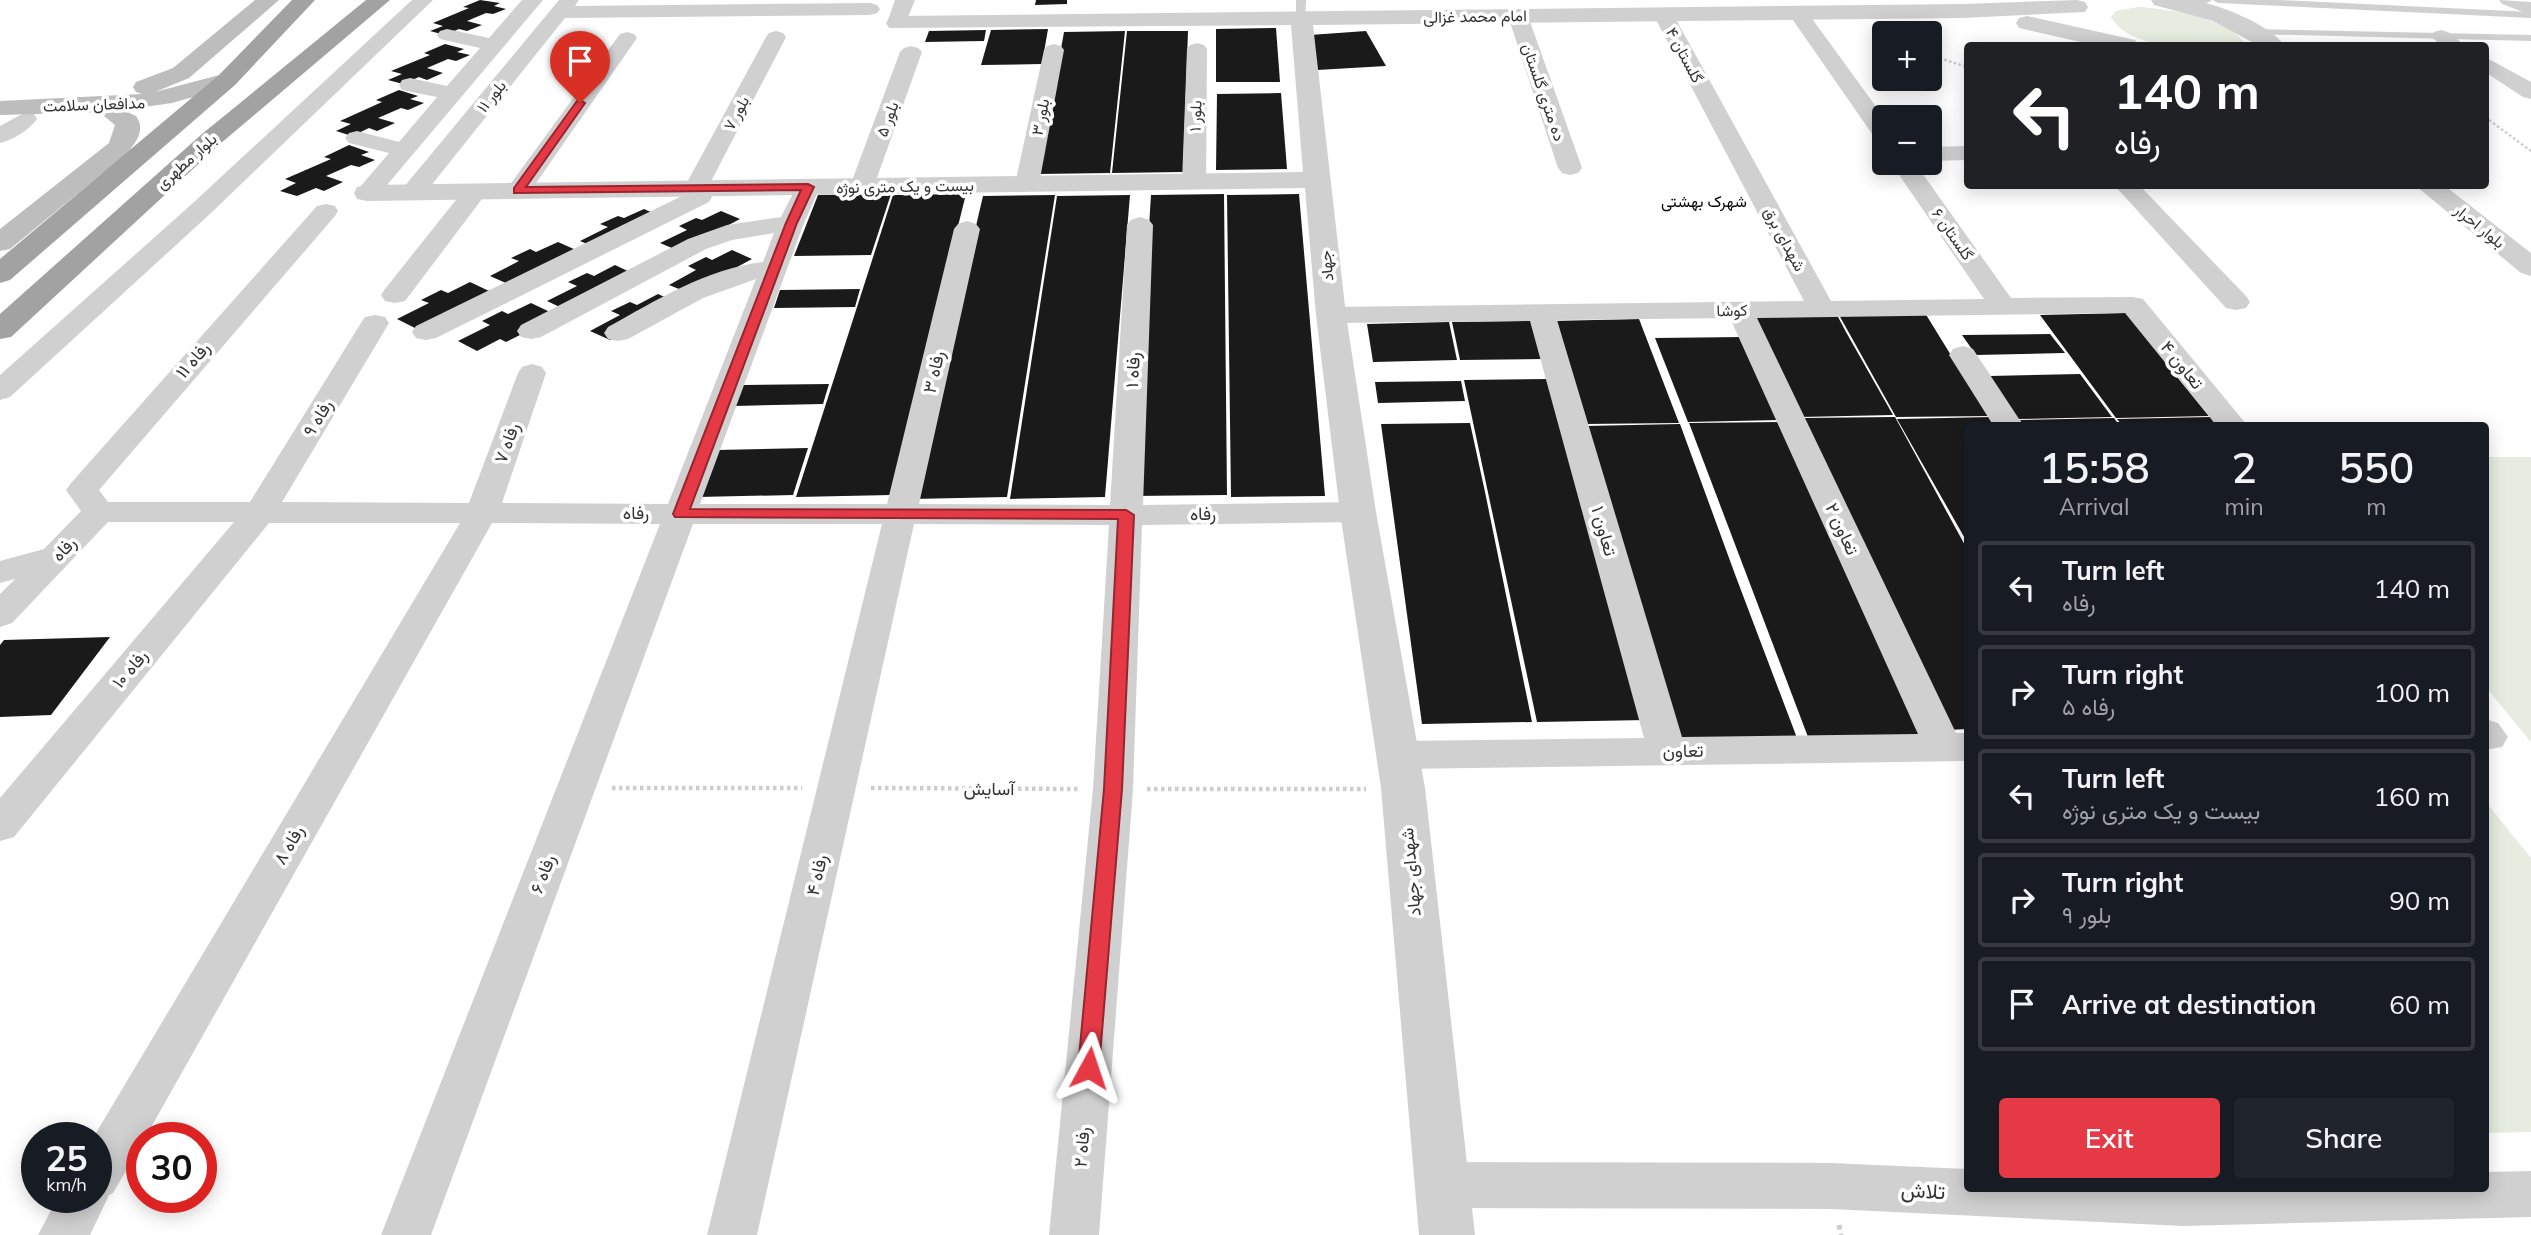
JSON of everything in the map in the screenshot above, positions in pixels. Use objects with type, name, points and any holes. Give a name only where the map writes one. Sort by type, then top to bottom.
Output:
[{"type":"highway","name":"بلوار مطهری","points":[[0,274],[227,80],[304,0]]},
{"type":"highway","name":"بلوار مطهری","points":[[0,330],[211,139],[379,0]]},
{"type":"main road","points":[[78,105],[135,91],[181,73],[268,0]]},
{"type":"main road","name":"مدافعان سلامت","points":[[0,120],[126,110],[227,80]]},
{"type":"main road","name":"مدافعان سلامت","points":[[0,108],[78,105],[126,110]]},
{"type":"main road","points":[[0,243],[118,148],[126,138],[126,110]]},
{"type":"street","points":[[0,391],[202,208],[423,0]]},
{"type":"street","name":"امام محمد غزالی","points":[[905,0],[897,23],[1301,9],[1518,16],[1663,15],[2082,3]]},
{"type":"street","points":[[2509,0],[2531,9]]},
{"type":"street","points":[[367,193],[494,45],[525,1]]},
{"type":"street","points":[[2170,2],[2235,21],[2266,39]]},
{"type":"street","points":[[2082,3],[2075,19],[2084,26],[2121,42]]},
{"type":"street","points":[[564,6],[870,9]]},
{"type":"street","name":"بلور ۱۱","points":[[413,192],[564,6]]},
{"type":"street","points":[[1969,6],[2116,42]]},
{"type":"street","name":"جهاد","points":[[1301,9],[1331,314],[1358,512]]},
{"type":"street","points":[[1798,13],[1872,118]]},
{"type":"street","name":"گلستان ۴","points":[[1663,15],[1707,95]]},
{"type":"street","name":"ده متری گلستان","points":[[1518,16],[1570,167]]},
{"type":"street","points":[[447,35],[494,45]]},
{"type":"street","name":"بلور ۷","points":[[698,192],[775,37]]},
{"type":"street","points":[[518,191],[626,38]]},
{"type":"street","name":"بلور ۱","points":[[1194,182],[1197,49]]},
{"type":"street","name":"بلور ۳","points":[[1027,184],[1054,50]]},
{"type":"street","name":"بلور ۵","points":[[862,186],[911,52]]},
{"type":"street","points":[[2489,66],[2531,92]]},
{"type":"street","points":[[410,85],[452,94]]},
{"type":"street","name":"شهدای برق","points":[[1707,95],[1822,309]]},
{"type":"street","points":[[0,136],[26,119]]},
{"type":"street","points":[[357,138],[404,149]]},
{"type":"street","points":[[1942,154],[1964,153]]},
{"type":"street","name":"گلستان ۶","points":[[1911,175],[2003,306]]},
{"type":"street","name":"بیست و یک متری نوژه","points":[[367,193],[698,192],[808,187],[1317,180]]},
{"type":"street","name":"رفاه ۶","points":[[406,1235],[791,223],[808,187]]},
{"type":"street","points":[[2130,189],[2236,302]]},
{"type":"street","name":"بلوار احرار","points":[[2434,189],[2531,267]]},
{"type":"street","name":"بلوار احرار","points":[[2468,189],[2531,238]]},
{"type":"street","points":[[395,295],[476,191]]},
{"type":"street","points":[[426,332],[643,225],[698,192]]},
{"type":"street","name":"رفاه ۱۱","points":[[99,512],[82,490],[326,211]]},
{"type":"street","points":[[531,331],[697,244],[727,233],[791,223]]},
{"type":"street","points":[[643,225],[697,244]]},
{"type":"street","name":"رفاه ۱","points":[[1126,515],[1140,225]]},
{"type":"street","name":"رفاه ۳","points":[[901,514],[967,229]]},
{"type":"street","points":[[618,333],[730,276],[775,269]]},
{"type":"street","name":"کوشا","points":[[1331,314],[2133,304]]},
{"type":"street","name":"تعاون ۴","points":[[2133,304],[2230,422]]},
{"type":"street","name":"تعاون ۲","points":[[1740,310],[1956,747]]},
{"type":"street","name":"تعاون ۱","points":[[1541,312],[1667,751]]},
{"type":"street","name":"رفاه ۹","points":[[260,512],[375,323]]},
{"type":"street","points":[[1963,355],[2006,422]]},
{"type":"street","name":"رفاه ۷","points":[[482,513],[532,373]]},
{"type":"street","name":"رفاه","points":[[0,615],[99,512],[1126,515],[1358,512]]},
{"type":"street","name":"رفاه ۱۰","points":[[0,827],[260,512]]},
{"type":"street","name":"شهدای جهاد","points":[[1358,512],[1401,772],[1447,1235]]},
{"type":"street","name":"رفاه ۸","points":[[112,1149],[482,513]]},
{"type":"street","name":"رفاه ۴","points":[[732,1235],[901,514]]},
{"type":"street","name":"رفاه ۲","points":[[1074,1235],[1113,789],[1126,515]]},
{"type":"street","points":[[0,572],[56,557]]},
{"type":"street","name":"تعاون","points":[[1401,772],[1667,751],[1956,747]]},
{"type":"street","name":"تلاش","points":[[1440,1185],[1831,1186],[2183,1203],[2531,1194]]},
{"type":"street","points":[[63,1235],[76,1213]]},
{"type":"lane","points":[[2170,2],[2207,0]]},
{"type":"lane","points":[[2218,0],[2531,15]]},
{"type":"lane","points":[[2266,39],[2449,41],[2531,38]]},
{"type":"path","points":[[1942,59],[1964,66]]},
{"type":"path","points":[[2489,120],[2531,151]]},
{"type":"path","name":"آسایش","points":[[576,788],[1113,789],[1401,772]]},
{"type":"shaded area","points":[[2138,7],[2198,17],[2228,28],[2243,42],[2150,42],[2122,29],[2111,17],[2116,11]]},
{"type":"shaded area","points":[[2489,457],[2531,457],[2531,742],[2489,691]]},
{"type":"shaded area","points":[[2489,806],[2531,858],[2531,1132],[2489,1133]]},
{"type":"building","points":[[480,0],[500,3],[494,6],[506,9],[467,21],[482,25],[467,31],[459,29],[445,35],[430,31],[443,26],[433,23],[469,8],[463,7]]},
{"type":"building","points":[[1036,0],[1067,0],[1067,4],[1035,5]]},
{"type":"building","points":[[1276,28],[1280,82],[1216,82],[1216,29]]},
{"type":"building","points":[[1048,29],[1042,64],[981,65],[991,30]]},
{"type":"building","points":[[986,30],[984,41],[925,42],[929,31]]},
{"type":"building","points":[[1125,31],[1110,173],[1039,174],[1064,32]]},
{"type":"building","points":[[1127,31],[1188,31],[1183,172],[1112,173]]},
{"type":"building","points":[[1366,31],[1386,66],[1317,70],[1310,35]]},
{"type":"building","points":[[445,44],[464,49],[457,52],[470,55],[456,61],[448,59],[427,68],[443,73],[427,80],[419,77],[403,84],[388,80],[402,74],[391,71],[430,55],[424,53]]},
{"type":"building","points":[[399,90],[418,96],[410,99],[424,103],[408,110],[401,108],[378,118],[395,123],[377,131],[369,128],[352,136],[336,131],[351,124],[340,121],[382,102],[376,100]]},
{"type":"building","points":[[1281,93],[1287,169],[1216,170],[1217,94]]},
{"type":"building","points":[[349,145],[369,152],[361,155],[375,160],[359,167],[351,165],[326,176],[343,182],[324,191],[316,188],[297,196],[280,191],[296,183],[285,179],[331,159],[324,157]]},
{"type":"building","points":[[891,194],[871,255],[794,256],[818,195]]},
{"type":"building","points":[[966,194],[891,495],[796,497],[893,195]]},
{"type":"building","points":[[1224,194],[1227,495],[1132,496],[1151,195]]},
{"type":"building","points":[[1299,194],[1325,496],[1231,497],[1227,195]]},
{"type":"building","points":[[1055,195],[1007,497],[912,499],[983,196]]},
{"type":"building","points":[[1130,195],[1105,497],[1010,499],[1057,196]]},
{"type":"building","points":[[644,209],[662,217],[599,249],[580,241],[608,227],[600,224]]},
{"type":"building","points":[[721,211],[740,219],[679,251],[660,243],[687,230],[679,226]]},
{"type":"building","points":[[558,242],[576,250],[508,284],[490,276],[519,261],[511,258],[530,249],[536,252]]},
{"type":"building","points":[[732,250],[752,259],[689,293],[669,285],[696,270],[688,266],[706,257],[712,260]]},
{"type":"building","points":[[615,265],[634,274],[566,310],[547,301],[577,286],[568,282],[587,273],[594,276]]},
{"type":"building","points":[[470,282],[489,291],[415,328],[397,319],[429,303],[421,300],[441,290],[448,293]]},
{"type":"building","points":[[860,289],[855,307],[774,308],[780,290]]},
{"type":"building","points":[[658,294],[678,303],[610,340],[590,331],[620,315],[611,311],[630,302],[637,305]]},
{"type":"building","points":[[531,303],[550,312],[534,328],[506,342],[500,339],[477,351],[458,341],[490,325],[482,321],[502,311],[508,314]]},
{"type":"building","points":[[1836,313],[1893,415],[1800,417],[1750,314]]},
{"type":"building","points":[[1925,313],[1990,416],[1896,417],[1839,315]]},
{"type":"building","points":[[2126,313],[2209,416],[2116,418],[2040,315]]},
{"type":"building","points":[[1639,319],[1679,423],[1584,424],[1552,321]]},
{"type":"building","points":[[1533,321],[1545,359],[1460,360],[1452,322]]},
{"type":"building","points":[[1449,322],[1457,360],[1373,362],[1367,324]]},
{"type":"building","points":[[2050,334],[2065,353],[1976,355],[1962,335]]},
{"type":"building","points":[[1743,337],[1782,420],[1688,422],[1655,338]]},
{"type":"building","points":[[2080,374],[2112,417],[2018,419],[1989,376]]},
{"type":"building","points":[[1550,379],[1647,720],[1537,722],[1464,380]]},
{"type":"building","points":[[1461,381],[1465,401],[1378,403],[1375,382]]},
{"type":"building","points":[[829,384],[823,404],[734,406],[743,385]]},
{"type":"building","points":[[1895,417],[1964,544],[1964,729],[1948,730],[1801,418]]},
{"type":"building","points":[[1992,417],[1995,422],[1964,422],[1964,537],[1897,419]]},
{"type":"building","points":[[2211,417],[2215,422],[2120,422],[2117,419]]},
{"type":"building","points":[[2114,418],[2117,422],[2021,422],[2020,420]]},
{"type":"building","points":[[1783,422],[1927,735],[1808,737],[1689,423]]},
{"type":"building","points":[[1470,423],[1532,722],[1422,724],[1381,424]]},
{"type":"building","points":[[1680,424],[1797,738],[1677,741],[1585,426]]},
{"type":"building","points":[[808,448],[793,495],[698,497],[717,450]]},
{"type":"building","points":[[110,637],[51,715],[0,717],[0,645],[4,640]]},
{"type":"district","name":"شهرک بهشتی","points":[[1704,201]]},
{"type":"route","points":[[580,103],[518,191],[808,187],[791,223],[681,514],[1126,515],[1113,789],[1089,1068]]}]
